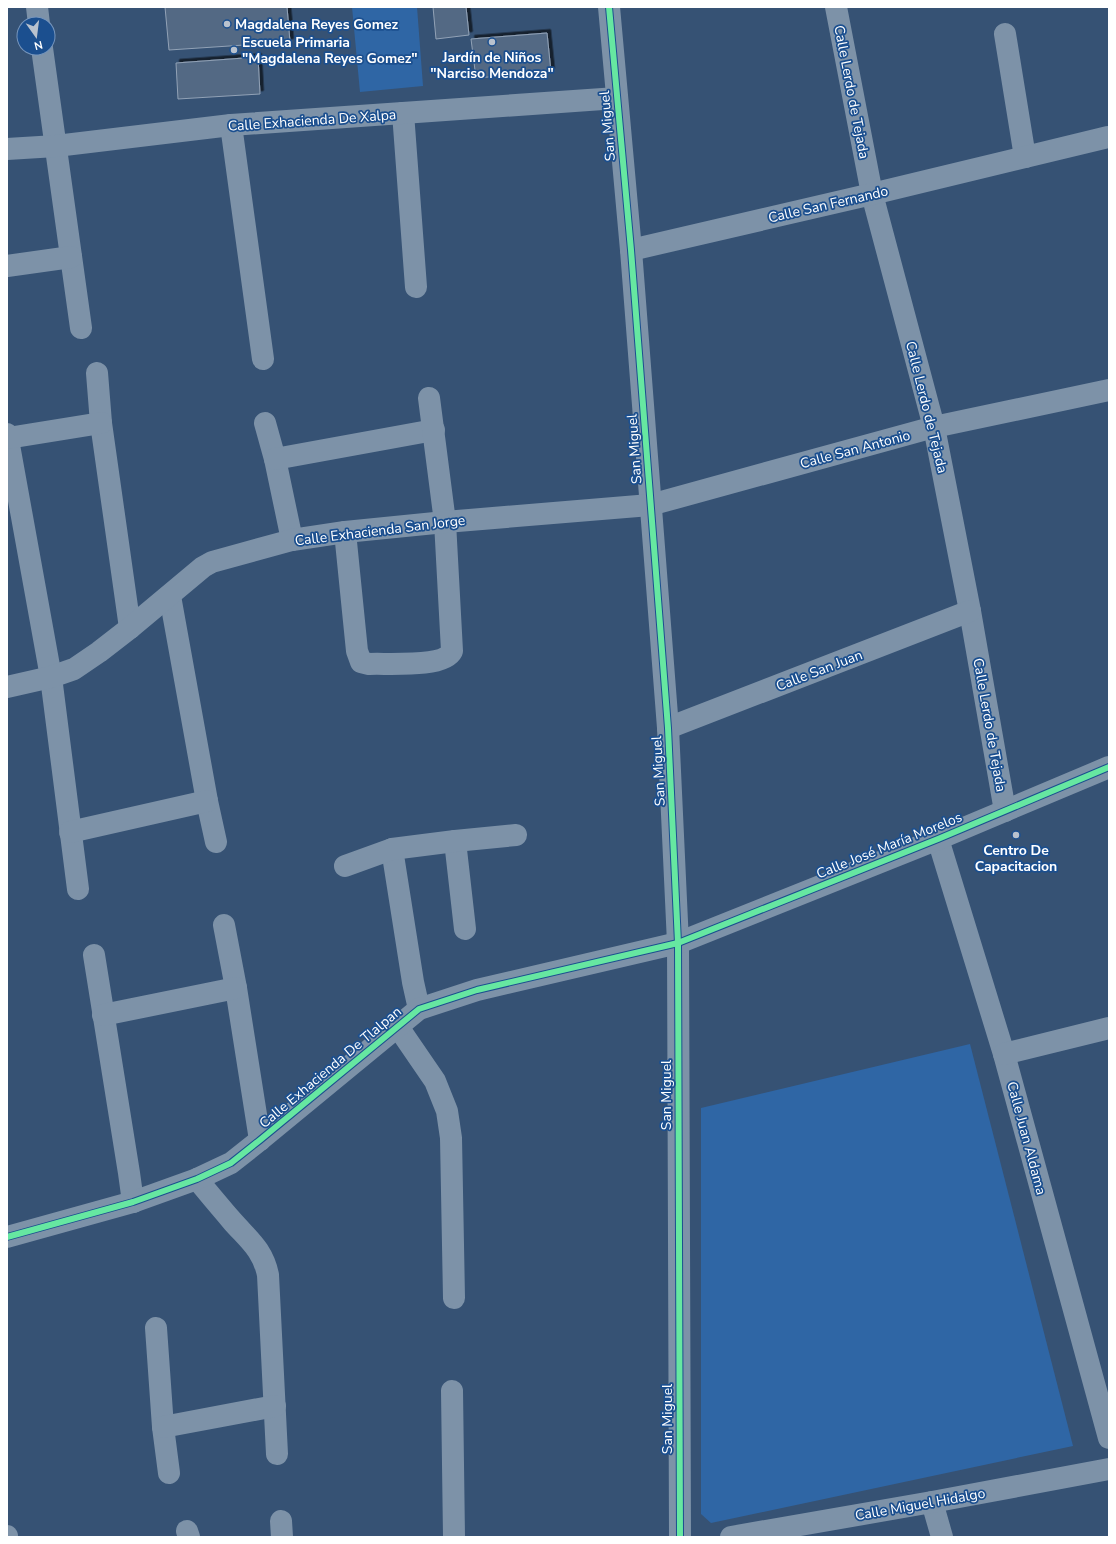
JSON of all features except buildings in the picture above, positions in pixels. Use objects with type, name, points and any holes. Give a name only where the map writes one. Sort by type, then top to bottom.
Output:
[{"type":"street","name":"San Miguel","points":[[610,7],[631,250],[668,728],[678,943],[680,1537]]},
{"type":"street","name":"Calle Lerdo de Tejada","points":[[836,7],[872,194],[934,427],[970,611],[1005,811]]},
{"type":"street","points":[[1005,34],[1025,157]]},
{"type":"street","points":[[43,56],[81,328]]},
{"type":"street","name":"Calle Exhacienda De Xalpa","points":[[7,149],[56,146],[231,125],[617,98]]},
{"type":"street","points":[[403,113],[416,287]]},
{"type":"street","points":[[231,125],[263,359]]},
{"type":"street","name":"Calle San Fernando","points":[[631,250],[1108,137]]},
{"type":"street","points":[[7,266],[71,257]]},
{"type":"street","points":[[97,373],[101,423],[130,628]]},
{"type":"street","name":"Calle San Antonio","points":[[650,506],[934,427],[1109,390]]},
{"type":"street","points":[[345,532],[357,651],[362,662],[369,664],[428,663],[444,658],[450,654],[452,651],[445,522],[429,398]]},
{"type":"street","points":[[78,889],[52,677],[7,436],[101,423]]},
{"type":"street","points":[[265,423],[275,459],[292,540]]},
{"type":"street","points":[[275,459],[434,430]]},
{"type":"street","name":"Calle Exhacienda San Jorge","points":[[7,687],[52,677],[74,669],[130,628],[170,596],[191,576],[212,562],[292,540],[345,532],[445,522],[650,506]]},
{"type":"street","points":[[170,596],[206,801],[216,842]]},
{"type":"street","name":"Calle San Juan","points":[[668,728],[970,611]]},
{"type":"street","name":"Calle José María Morelos","points":[[678,943],[938,839],[1109,768]]},
{"type":"street","points":[[70,832],[206,801]]},
{"type":"street","points":[[345,866],[392,849],[516,835]]},
{"type":"street","name":"Calle Juan Aldama","points":[[938,839],[1004,1054],[1109,1438]]},
{"type":"street","points":[[455,841],[465,929]]},
{"type":"street","points":[[392,849],[413,982],[419,1009]]},
{"type":"street","points":[[224,926],[236,988],[260,1140]]},
{"type":"street","name":"Calle Exhacienda De Tlalpan","points":[[7,1236],[133,1202],[197,1180],[231,1163],[419,1009],[477,990],[678,943]]},
{"type":"street","points":[[94,955],[133,1202]]},
{"type":"street","points":[[103,1015],[236,988]]},
{"type":"street","points":[[398,1027],[435,1081],[447,1111],[451,1138],[454,1298]]},
{"type":"street","points":[[1004,1054],[1109,1028]]},
{"type":"street","points":[[197,1180],[233,1222],[256,1245],[265,1262],[268,1275],[277,1454]]},
{"type":"street","points":[[156,1328],[163,1427],[169,1473]]},
{"type":"street","points":[[452,1391],[454,1537]]},
{"type":"street","points":[[163,1427],[275,1406]]},
{"type":"street","name":"Calle Miguel Hidalgo","points":[[731,1537],[1109,1469]]},
{"type":"street","points":[[932,1502],[942,1537]]},
{"type":"shaded area","points":[[352,7],[417,7],[423,86],[360,92]]},
{"type":"shaded area","points":[[970,1044],[1073,1446],[711,1523],[701,1514],[701,1108]]},
{"type":"cycle path","points":[[609,7],[631,250],[668,728],[678,943],[680,1537]]},
{"type":"cycle path","points":[[7,1237],[133,1202],[197,1179],[231,1163],[419,1009],[477,990],[678,943],[938,839],[1109,767]]},
{"type":"place","name":"Magdalena Reyes Gomez","points":[[227,24]]},
{"type":"place","name":"Jardín de Niños \"Narciso Mendoza\"","points":[[492,42]]},
{"type":"place","name":"Escuela Primaria \"Magdalena Reyes Gomez\"","points":[[234,50]]},
{"type":"place","name":"Centro De Capacitacion","points":[[1016,835]]}]
